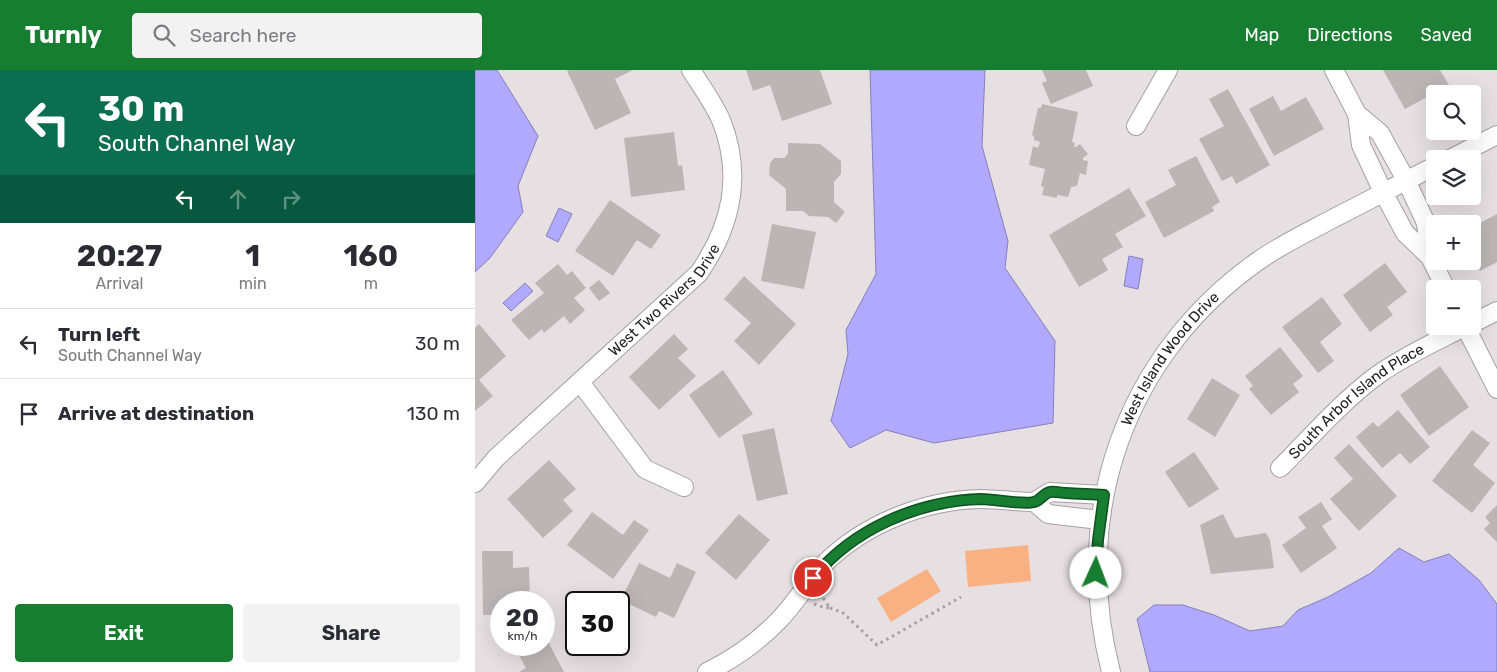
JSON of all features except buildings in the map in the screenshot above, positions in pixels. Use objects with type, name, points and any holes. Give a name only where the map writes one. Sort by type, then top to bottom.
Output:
[{"type":"street","name":"West Two Rivers Drive","points":[[475,483],[496,458],[699,272],[713,253],[723,232],[730,204],[733,173],[729,147],[721,120],[691,70]]},
{"type":"street","points":[[1136,126],[1168,70]]},
{"type":"street","points":[[1334,70],[1357,114],[1361,145],[1383,192],[1405,233],[1426,253]]},
{"type":"street","points":[[1357,114],[1380,133],[1406,180],[1426,223]]},
{"type":"street","points":[[1468,150],[1497,135]]},
{"type":"street","name":"West Island Wood Drive","points":[[1111,672],[1105,650],[1098,605],[1096,573],[1104,495],[1110,469],[1136,402],[1165,354],[1195,316],[1228,285],[1259,261],[1301,236],[1426,170]]},
{"type":"street","name":"South Arbor Island Place","points":[[1481,319],[1497,311]]},
{"type":"street","name":"South Arbor Island Place","points":[[1280,468],[1352,396],[1379,374],[1450,335]]},
{"type":"street","points":[[1471,335],[1497,389]]},
{"type":"street","points":[[580,382],[645,469],[684,487]]},
{"type":"street","points":[[707,672],[759,639],[781,618],[824,565],[851,542],[895,517],[936,504],[982,499],[1034,502],[1050,492],[1104,495]]},
{"type":"street","points":[[1034,502],[1048,514],[1100,520]]},
{"type":"path","points":[[821,595],[830,608]]},
{"type":"path","points":[[814,604],[842,612],[877,645],[961,597]]},
{"type":"shaded area","points":[[475,70],[497,70],[538,136],[518,186],[523,212],[490,258],[475,272]]},
{"type":"shaded area","points":[[870,70],[985,70],[982,146],[1008,241],[1005,268],[1055,341],[1053,423],[934,443],[886,430],[850,448],[831,421],[848,354],[846,330],[876,274]]},
{"type":"shaded area","points":[[559,208],[572,214],[558,242],[546,236]]},
{"type":"shaded area","points":[[1129,256],[1143,259],[1138,289],[1124,286]]},
{"type":"shaded area","points":[[525,283],[533,291],[511,311],[503,303]]},
{"type":"shaded area","points":[[1028,545],[1031,581],[968,587],[965,551]]},
{"type":"shaded area","points":[[1399,548],[1424,562],[1449,554],[1479,580],[1497,604],[1497,672],[1150,672],[1137,619],[1154,605],[1183,605],[1214,615],[1250,631],[1283,626],[1298,610],[1328,597],[1371,573]]},
{"type":"shaded area","points":[[927,569],[941,591],[891,622],[877,598]]},
{"type":"route","points":[[813,578],[824,565],[851,542],[895,517],[936,504],[955,501],[982,499],[1034,502],[1050,492],[1104,495],[1096,573]]}]
